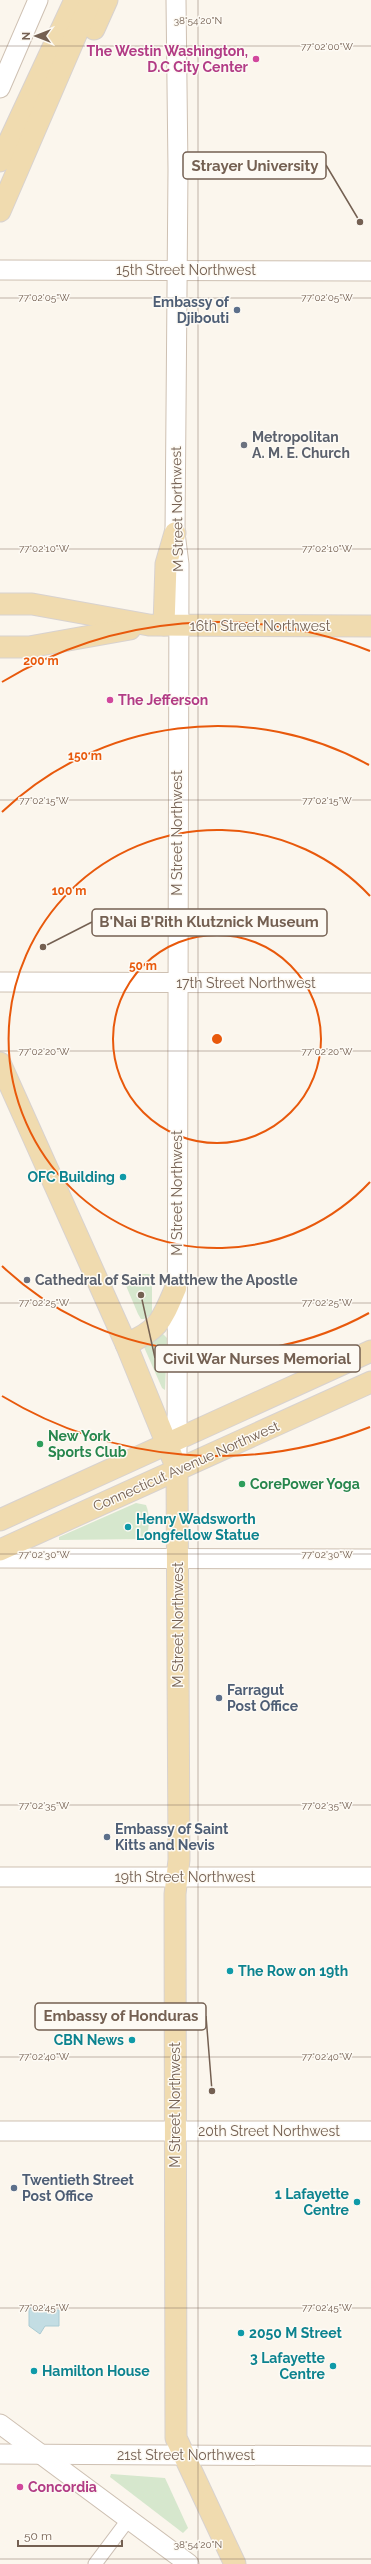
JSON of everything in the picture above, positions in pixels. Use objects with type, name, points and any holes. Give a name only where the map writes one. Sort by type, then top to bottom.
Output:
[{"type":"main road","points":[[0,88],[38,0]]},
{"type":"main road","points":[[1,158],[20,98],[60,0]]},
{"type":"main road","points":[[1,158],[75,0]]},
{"type":"main road","points":[[0,211],[92,0]]},
{"type":"main road","points":[[24,157],[74,74],[107,0]]},
{"type":"main road","name":"M Street Northwest","points":[[175,533],[171,270],[166,169],[177,138],[176,0]]},
{"type":"main road","name":"15th Street Northwest","points":[[0,270],[371,271]]},
{"type":"main road","points":[[164,626],[166,564],[175,533]]},
{"type":"main road","name":"16th Street Northwest","points":[[0,604],[32,604],[100,626]]},
{"type":"main road","name":"16th Street Northwest","points":[[0,618],[100,626]]},
{"type":"main road","name":"16th Street Northwest","points":[[0,647],[29,647],[100,626]]},
{"type":"main road","name":"16th Street Northwest","points":[[0,633],[100,626],[371,626]]},
{"type":"main road","name":"M Street Northwest","points":[[164,626],[177,848],[170,982],[176,1287],[172,1441],[177,1469],[175,2423],[176,2438],[182,2454],[235,2564]]},
{"type":"main road","name":"17th Street Northwest","points":[[0,982],[371,983]]},
{"type":"main road","name":"M Street Northwest","points":[[0,1063],[126,1344],[172,1441]]},
{"type":"main road","points":[[126,1344],[149,1334],[158,1325],[176,1287]]},
{"type":"main road","name":"Connecticut Avenue Northwest","points":[[0,1520],[371,1351]]},
{"type":"main road","name":"Connecticut Avenue Northwest","points":[[0,1550],[371,1382]]},
{"type":"main road","points":[[0,1558],[371,1559]]},
{"type":"main road","name":"19th Street Northwest","points":[[0,1876],[371,1877]]},
{"type":"main road","name":"20th Street Northwest","points":[[0,2131],[371,2131]]},
{"type":"main road","points":[[0,2424],[43,2454],[128,2520],[189,2564]]},
{"type":"main road","name":"21st Street Northwest","points":[[0,2454],[371,2456]]},
{"type":"street","points":[[95,2564],[128,2520]]},
{"type":"green space","points":[[142,1274],[152,1274],[152,1314],[144,1319],[141,1319],[138,1314],[124,1281]]},
{"type":"green space","points":[[162,1333],[167,1338],[165,1390],[162,1388],[144,1347],[144,1345]]},
{"type":"green space","points":[[136,1503],[146,1505],[149,1517],[149,1527],[145,1539],[59,1540],[59,1537]]},
{"type":"green space","points":[[111,2474],[165,2478],[188,2528],[183,2533],[110,2477]]},
{"type":"water","points":[[29,2306],[47,2306],[47,2310],[59,2310],[59,2326],[45,2326],[40,2334],[29,2326]]},
{"type":"place","name":"The Westin Washington, D.C City Center","points":[[256,59]]},
{"type":"place","name":"Strayer University","points":[[360,222]]},
{"type":"place","name":"Embassy of Djibouti","points":[[237,310]]},
{"type":"place","name":"Metropolitan A. M. E. Church","points":[[244,445]]},
{"type":"place","name":"The Jefferson","points":[[110,700]]},
{"type":"place","name":"B'Nai B'Rith Klutznick Museum","points":[[43,947]]},
{"type":"place","name":"OFC Building","points":[[123,1177]]},
{"type":"place","name":"Cathedral of Saint Matthew the Apostle","points":[[27,1280]]},
{"type":"place","name":"Civil War Nurses Memorial","points":[[141,1295]]},
{"type":"place","name":"New York Sports Club","points":[[40,1444]]},
{"type":"place","name":"CorePower Yoga","points":[[242,1484]]},
{"type":"place","name":"Henry Wadsworth Longfellow Statue","points":[[128,1527]]},
{"type":"place","name":"Farragut Post Office","points":[[219,1698]]},
{"type":"place","name":"Embassy of Saint Kitts and Nevis","points":[[107,1837]]},
{"type":"place","name":"The Row on 19th","points":[[230,1971]]},
{"type":"place","name":"CBN News","points":[[132,2040]]},
{"type":"place","name":"Embassy of Honduras","points":[[212,2091]]},
{"type":"place","name":"Twentieth Street Post Office","points":[[14,2188]]},
{"type":"place","name":"1 Lafayette Centre","points":[[357,2202]]},
{"type":"place","name":"2050 M Street","points":[[241,2333]]},
{"type":"place","name":"3 Lafayette Centre","points":[[333,2366]]},
{"type":"place","name":"Hamilton House","points":[[34,2371]]},
{"type":"place","name":"Concordia","points":[[20,2487]]}]
